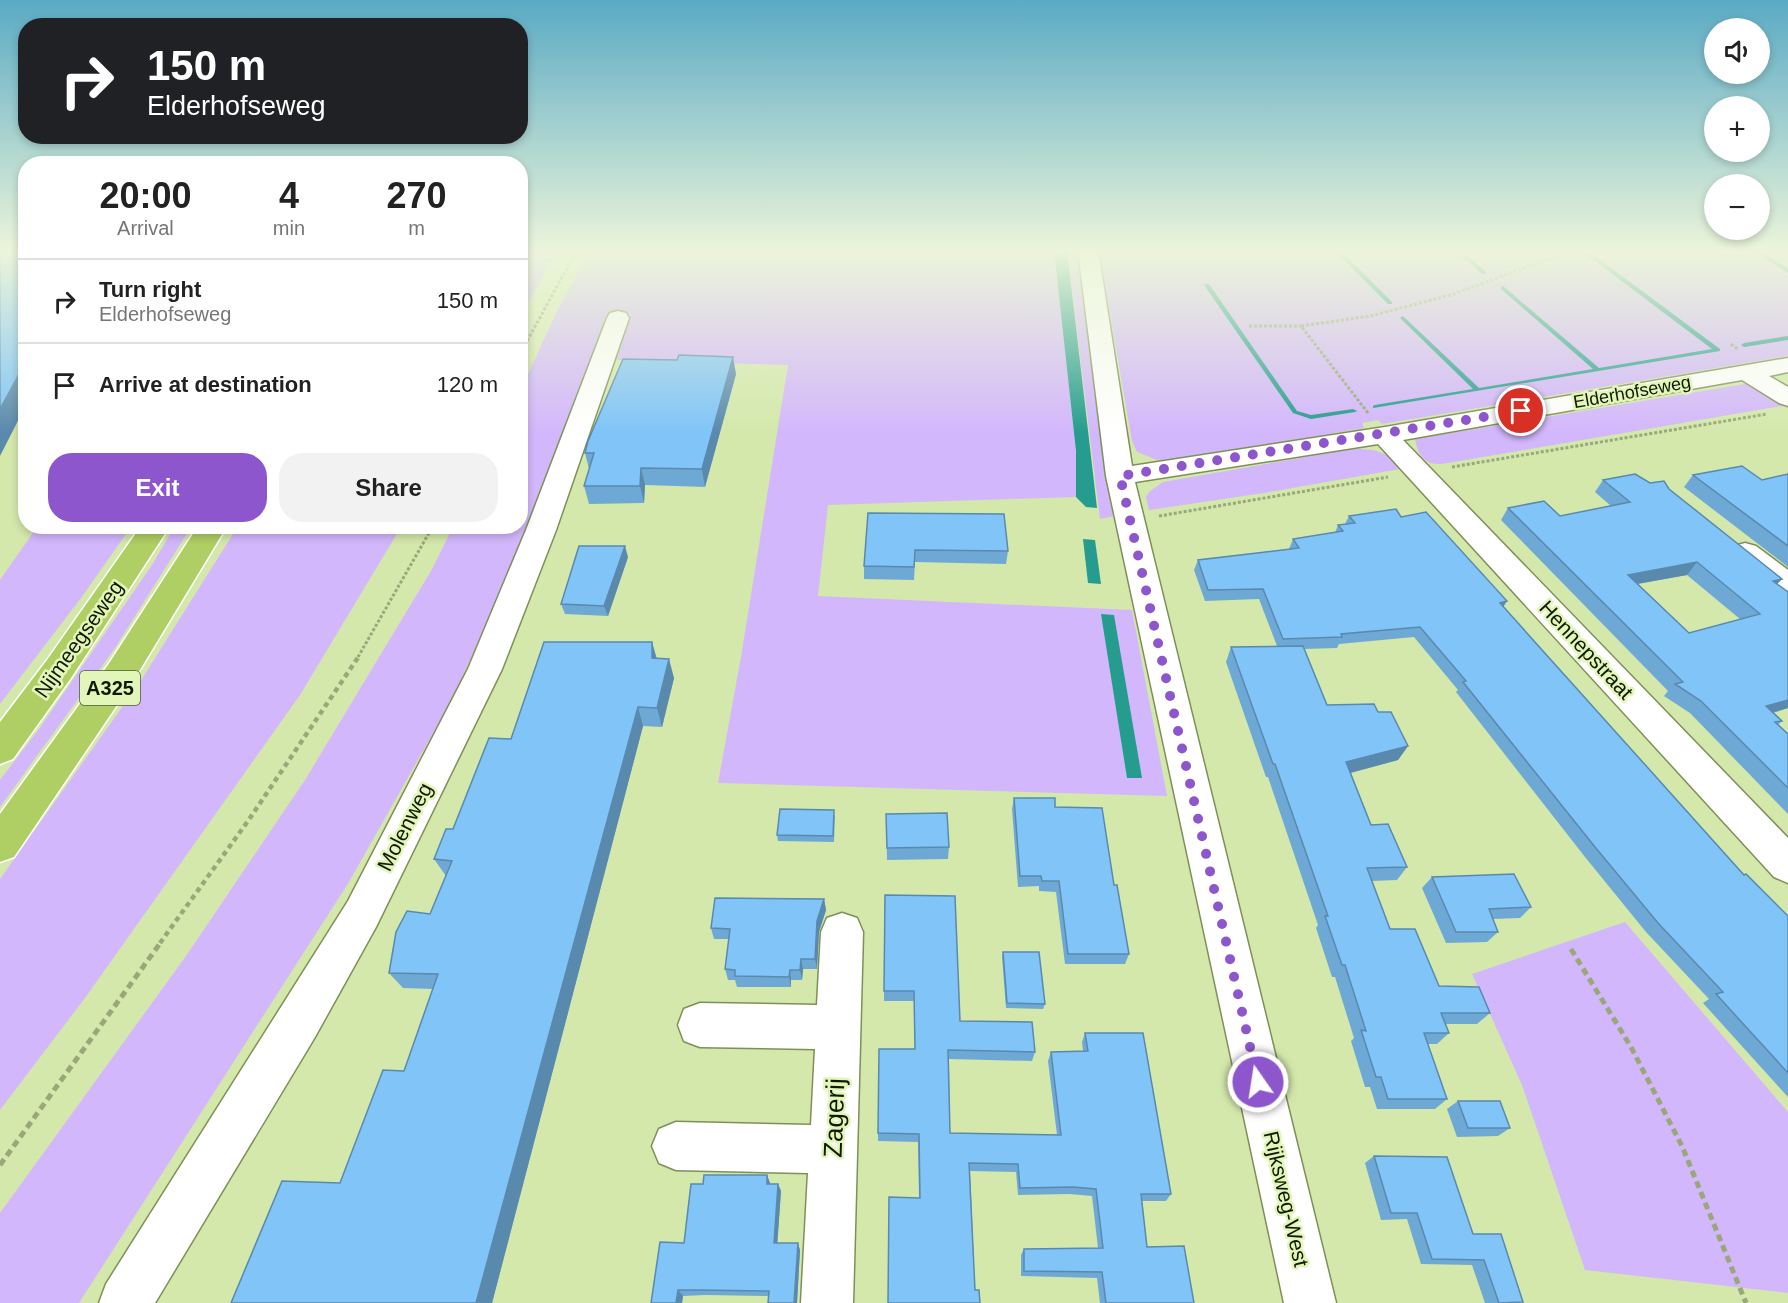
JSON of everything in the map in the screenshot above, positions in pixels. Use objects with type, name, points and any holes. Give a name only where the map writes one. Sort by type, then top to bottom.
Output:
[{"type":"highway","name":"Nijmeegseweg","points":[[0,749],[66,660],[151,534]]},
{"type":"highway","name":"A325","points":[[0,845],[120,674],[208,534]]},
{"type":"street","name":"Rijksweg-West","points":[[1097,311],[1120,476],[1310,1303]]},
{"type":"street","name":"Molenweg","points":[[125,1303],[299,1021],[362,914],[480,680],[541,530],[618,318]]},
{"type":"street","name":"Elderhofseweg","points":[[1120,476],[1385,435],[1788,365]]},
{"type":"street","points":[[1746,372],[1782,405]]},
{"type":"street","name":"Hennepstraat","points":[[1385,435],[1417,472],[1788,865]]},
{"type":"street","points":[[1725,537],[1788,586]]},
{"type":"street","name":"Zagerij","points":[[827,1303],[842,932]]},
{"type":"street","points":[[700,1025],[838,1026]]},
{"type":"street","points":[[676,1146],[833,1149]]},
{"type":"path","points":[[528,339],[544,311]]},
{"type":"path","points":[[1249,326],[1301,326],[1390,311]]},
{"type":"path","points":[[1301,326],[1385,435]]},
{"type":"path","points":[[1158,516],[1417,472],[1782,405]]},
{"type":"path","points":[[0,1165],[159,948],[352,668],[428,534]]},
{"type":"path","points":[[1570,949],[1631,1047],[1682,1146],[1746,1303]]},
{"type":"shaded area","points":[[557,311],[1061,311],[1076,451],[1076,497],[828,505],[818,596],[1132,610],[1167,796],[718,783],[741,657],[788,365],[617,360],[631,314],[609,316],[528,529],[528,375]]},
{"type":"shaded area","points":[[1074,311],[1086,311],[1114,516],[1100,519]]},
{"type":"shaded area","points":[[1110,311],[1788,311],[1788,356],[1382,424],[1378,420],[1362,423],[1364,428],[1170,461],[1157,460],[1137,452],[1132,441]]},
{"type":"shaded area","points":[[1757,382],[1788,405],[1442,464],[1431,463],[1423,458],[1415,439]]},
{"type":"shaded area","points":[[1352,449],[1367,449],[1385,454],[1400,469],[1149,510],[1146,497],[1163,482]]},
{"type":"shaded area","points":[[32,534],[126,534],[81,598],[0,704],[0,580]]},
{"type":"shaded area","points":[[170,534],[187,534],[115,648],[0,807],[0,780],[39,729],[152,565]]},
{"type":"shaded area","points":[[233,534],[397,534],[300,695],[85,998],[0,1110],[0,879],[140,682]]},
{"type":"shaded area","points":[[450,534],[526,534],[450,703],[349,882],[79,1303],[0,1303],[0,1213],[186,956],[305,780],[431,571]]},
{"type":"shaded area","points":[[1625,922],[1788,1112],[1788,1293],[1585,1270],[1522,1085],[1472,974]]},
{"type":"water","points":[[1061,311],[1074,311],[1097,508],[1086,507],[1076,497],[1076,451]]},
{"type":"water","points":[[1083,539],[1095,540],[1101,584],[1088,583]]},
{"type":"water","points":[[1101,614],[1114,615],[1142,778],[1127,778]]},
{"type":"building","points":[[0,311],[18,311],[18,376],[0,409]]},
{"type":"building","points":[[679,355],[733,357],[702,469],[641,468],[640,486],[584,486],[594,453],[585,453],[588,441],[623,359],[677,360]]},
{"type":"building","points":[[1742,466],[1762,480],[1788,474],[1788,546],[1693,475]]},
{"type":"building","points":[[1635,474],[1650,483],[1664,481],[1669,489],[1782,579],[1773,581],[1788,592],[1788,700],[1766,706],[1782,721],[1775,722],[1788,734],[1788,788],[1701,701],[1675,684],[1683,682],[1508,508],[1544,501],[1560,516],[1630,502],[1603,480]],"holes":[[[1697,562],[1760,614],[1689,633],[1628,575]]]},
{"type":"building","points":[[1396,509],[1401,517],[1426,512],[1507,601],[1500,603],[1744,875],[1746,874],[1788,916],[1788,1073],[1716,994],[1723,992],[1658,923],[1463,682],[1466,681],[1420,627],[1341,634],[1342,637],[1283,639],[1263,589],[1208,590],[1198,560],[1299,548],[1293,539],[1343,531],[1338,525],[1355,523],[1349,516]]},
{"type":"building","points":[[868,513],[1004,514],[1008,551],[915,550],[914,567],[864,566]]},
{"type":"building","points":[[579,546],[625,546],[604,606],[561,604]]},
{"type":"building","points":[[544,642],[652,642],[652,658],[669,659],[657,708],[638,707],[476,1303],[231,1303],[282,1181],[340,1183],[383,1070],[404,1071],[438,974],[389,973],[396,932],[407,911],[430,914],[452,861],[434,859],[446,829],[453,829],[489,738],[511,739]]},
{"type":"building","points":[[1303,646],[1327,705],[1374,704],[1378,712],[1391,712],[1408,746],[1346,762],[1371,825],[1388,824],[1407,867],[1367,868],[1390,929],[1415,929],[1439,986],[1479,987],[1490,1013],[1441,1013],[1449,1033],[1424,1033],[1447,1099],[1388,1099],[1381,1077],[1376,1077],[1361,1030],[1366,1031],[1345,965],[1342,965],[1325,916],[1328,916],[1275,764],[1273,764],[1231,647]]},
{"type":"building","points":[[1014,798],[1055,798],[1055,807],[1102,808],[1114,885],[1117,885],[1129,954],[1068,954],[1059,881],[1042,881],[1041,876],[1020,876]]},
{"type":"building","points":[[780,809],[834,810],[833,836],[777,835]]},
{"type":"building","points":[[947,813],[949,847],[887,848],[886,814]]},
{"type":"building","points":[[1514,874],[1531,907],[1489,909],[1498,932],[1456,932],[1432,877]]},
{"type":"building","points":[[885,895],[955,896],[960,1021],[1032,1022],[1035,1052],[948,1050],[950,1133],[1061,1135],[1051,1052],[1088,1051],[1085,1033],[1143,1033],[1171,1194],[1141,1194],[1147,1247],[1184,1246],[1194,1303],[1106,1303],[1102,1272],[1024,1271],[1024,1249],[1103,1248],[1096,1189],[1020,1188],[1018,1164],[969,1163],[975,1290],[979,1290],[980,1303],[888,1303],[889,1197],[920,1198],[919,1134],[878,1133],[879,1049],[915,1049],[914,991],[884,991]]},
{"type":"building","points":[[715,898],[824,899],[817,921],[815,959],[801,959],[800,970],[790,970],[789,977],[735,976],[735,970],[725,969],[730,929],[711,928]]},
{"type":"building","points":[[1003,952],[1039,952],[1045,1004],[1007,1003]]},
{"type":"building","points":[[1458,1101],[1500,1101],[1510,1128],[1468,1128]]},
{"type":"building","points":[[1374,1156],[1447,1157],[1473,1234],[1501,1234],[1523,1302],[1499,1303],[1484,1260],[1432,1259],[1417,1213],[1391,1213]]},
{"type":"building","points":[[704,1175],[767,1175],[767,1184],[778,1184],[774,1243],[798,1243],[794,1303],[768,1303],[769,1291],[678,1290],[676,1303],[651,1303],[660,1242],[684,1243],[691,1184],[703,1184]]},
{"type":"waterway","points":[[1225,311],[1295,412],[1311,417],[1353,411]]},
{"type":"waterway","points":[[1529,311],[1597,369]]},
{"type":"waterway","points":[[1478,390],[1718,350],[1665,311]]},
{"type":"waterway","points":[[1403,318],[1478,390]]},
{"type":"waterway","points":[[1744,345],[1788,338]]},
{"type":"waterway","points":[[1375,407],[1478,390]]},
{"type":"route","points":[[1258,1082],[1120,476],[1385,435],[1521,411]]}]
